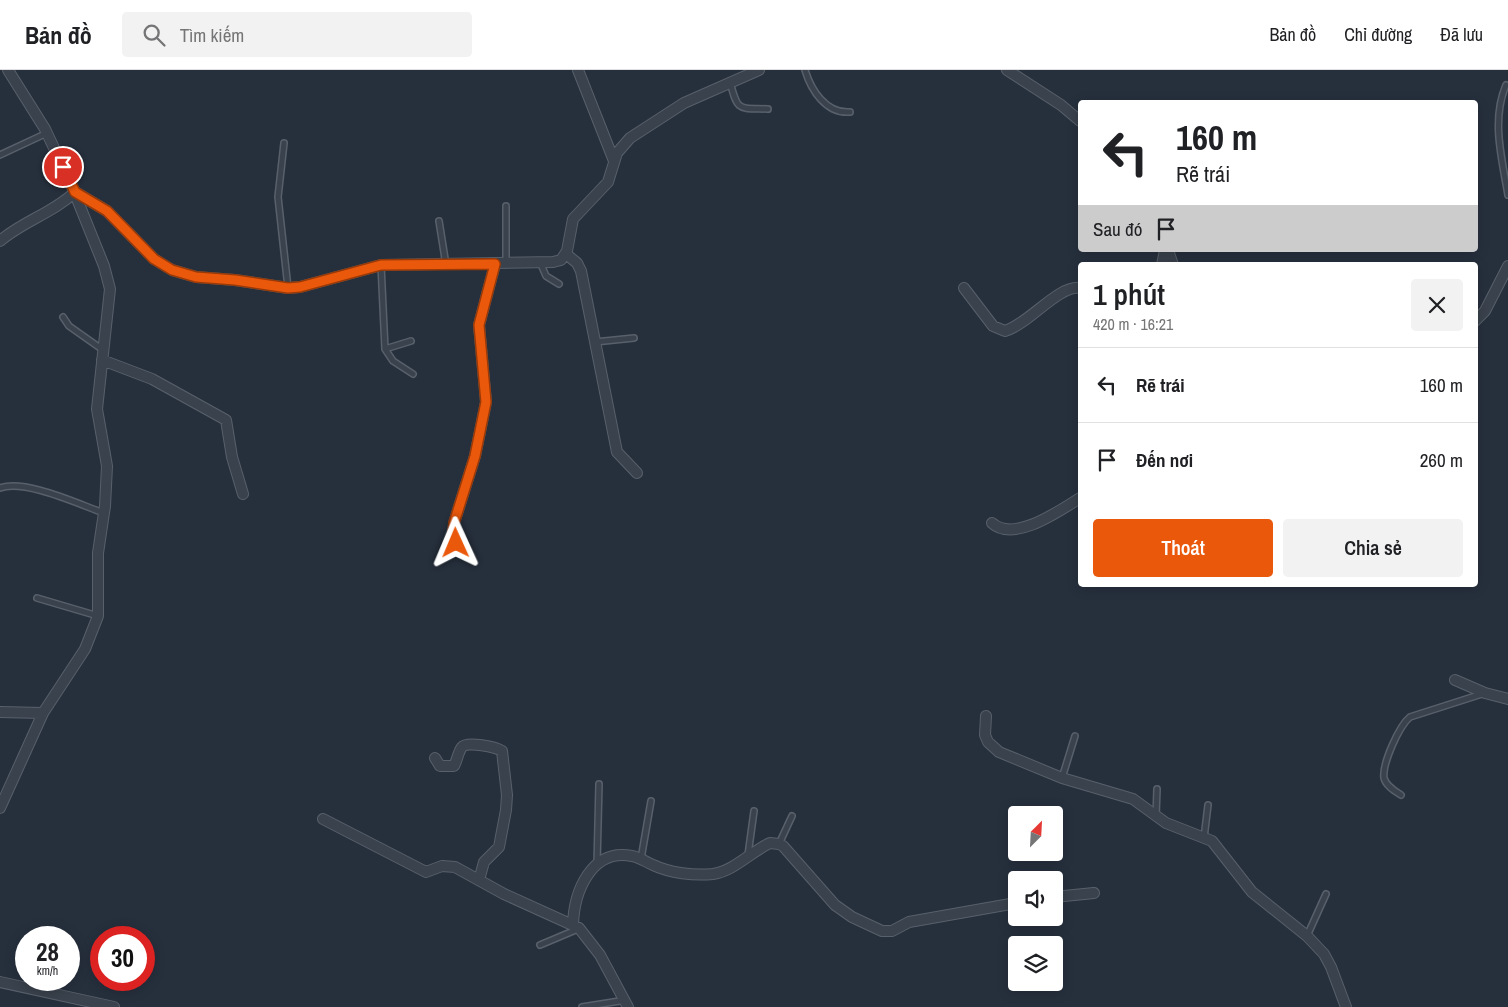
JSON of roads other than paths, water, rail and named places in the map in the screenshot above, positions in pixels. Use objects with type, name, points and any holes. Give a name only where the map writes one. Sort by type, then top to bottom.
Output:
[{"type":"street","points":[[0,808],[42,713],[85,649],[98,616],[98,553],[104,513],[107,466],[97,409],[102,355],[110,303],[108,278],[75,192],[47,133],[8,70]]},
{"type":"street","points":[[578,70],[614,161]]},
{"type":"street","points":[[75,192],[107,211],[154,259],[172,270],[196,277],[235,280],[288,288],[300,287],[381,265],[506,264],[561,260],[566,254],[573,219],[608,182],[617,153],[630,138],[684,102],[759,70]]},
{"type":"street","points":[[1007,70],[1061,105],[1078,119]]},
{"type":"street","points":[[0,241],[26,222],[66,201],[75,192]]},
{"type":"street","points":[[566,254],[577,263],[581,271],[617,452],[637,472]]},
{"type":"street","points":[[456,543],[453,534],[454,523],[475,456],[486,402],[479,325],[495,264]]},
{"type":"street","points":[[1478,318],[1485,311],[1508,266]]},
{"type":"street","points":[[964,288],[993,326],[1005,331],[1033,316],[1069,288],[1078,288]]},
{"type":"street","points":[[102,355],[152,379],[226,420],[232,458],[243,494]]},
{"type":"street","points":[[992,523],[1004,530],[1012,530],[1037,523],[1078,499]]},
{"type":"street","points":[[1455,680],[1485,693],[1508,699]]},
{"type":"street","points":[[0,712],[42,713]]},
{"type":"street","points":[[986,716],[985,735],[993,747],[1062,778],[1134,799],[1176,828],[1204,838],[1218,846],[1240,880],[1252,892],[1307,936],[1328,960],[1346,1007]]},
{"type":"street","points":[[435,758],[440,766],[454,766],[462,747],[468,744],[496,748],[502,751],[507,795],[506,810],[499,847],[484,862],[479,880]]},
{"type":"street","points":[[323,819],[426,872],[449,866],[504,894],[576,926],[600,955],[627,1004]]},
{"type":"street","points":[[576,926],[576,897],[589,872],[597,864],[616,856],[631,856],[676,872],[714,874],[770,843],[779,844],[835,905],[852,917],[882,931],[892,931],[909,922],[1008,904]]},
{"type":"street","points":[[1063,896],[1094,893]]},
{"type":"street","points":[[0,982],[114,1007]]},
{"type":"lane","points":[[805,70],[809,83],[817,96],[839,111],[850,112]]},
{"type":"lane","points":[[730,82],[736,104],[740,107],[768,109]]},
{"type":"lane","points":[[1506,85],[1500,98],[1498,121],[1508,195]]},
{"type":"lane","points":[[0,155],[47,133]]},
{"type":"lane","points":[[284,143],[278,197],[288,288]]},
{"type":"lane","points":[[506,206],[506,264]]},
{"type":"lane","points":[[439,221],[446,265]]},
{"type":"lane","points":[[540,262],[546,276],[559,284]]},
{"type":"lane","points":[[381,265],[385,349],[393,361],[412,374]]},
{"type":"lane","points":[[63,317],[102,355]]},
{"type":"lane","points":[[596,342],[634,338]]},
{"type":"lane","points":[[385,349],[411,341]]},
{"type":"lane","points":[[0,488],[19,487],[43,492],[104,513]]},
{"type":"lane","points":[[37,598],[98,616]]},
{"type":"lane","points":[[1400,796],[1387,784],[1384,775],[1396,735],[1404,722],[1410,717],[1485,693]]},
{"type":"lane","points":[[1062,778],[1075,736]]},
{"type":"lane","points":[[597,864],[599,784]]},
{"type":"lane","points":[[1156,816],[1157,789]]},
{"type":"lane","points":[[641,859],[651,801]]},
{"type":"lane","points":[[1204,838],[1208,805]]},
{"type":"lane","points":[[748,856],[754,811]]},
{"type":"lane","points":[[779,844],[792,816]]},
{"type":"lane","points":[[1307,936],[1326,894]]},
{"type":"lane","points":[[540,945],[576,926]]},
{"type":"lane","points":[[582,1007],[627,1004]]}]
